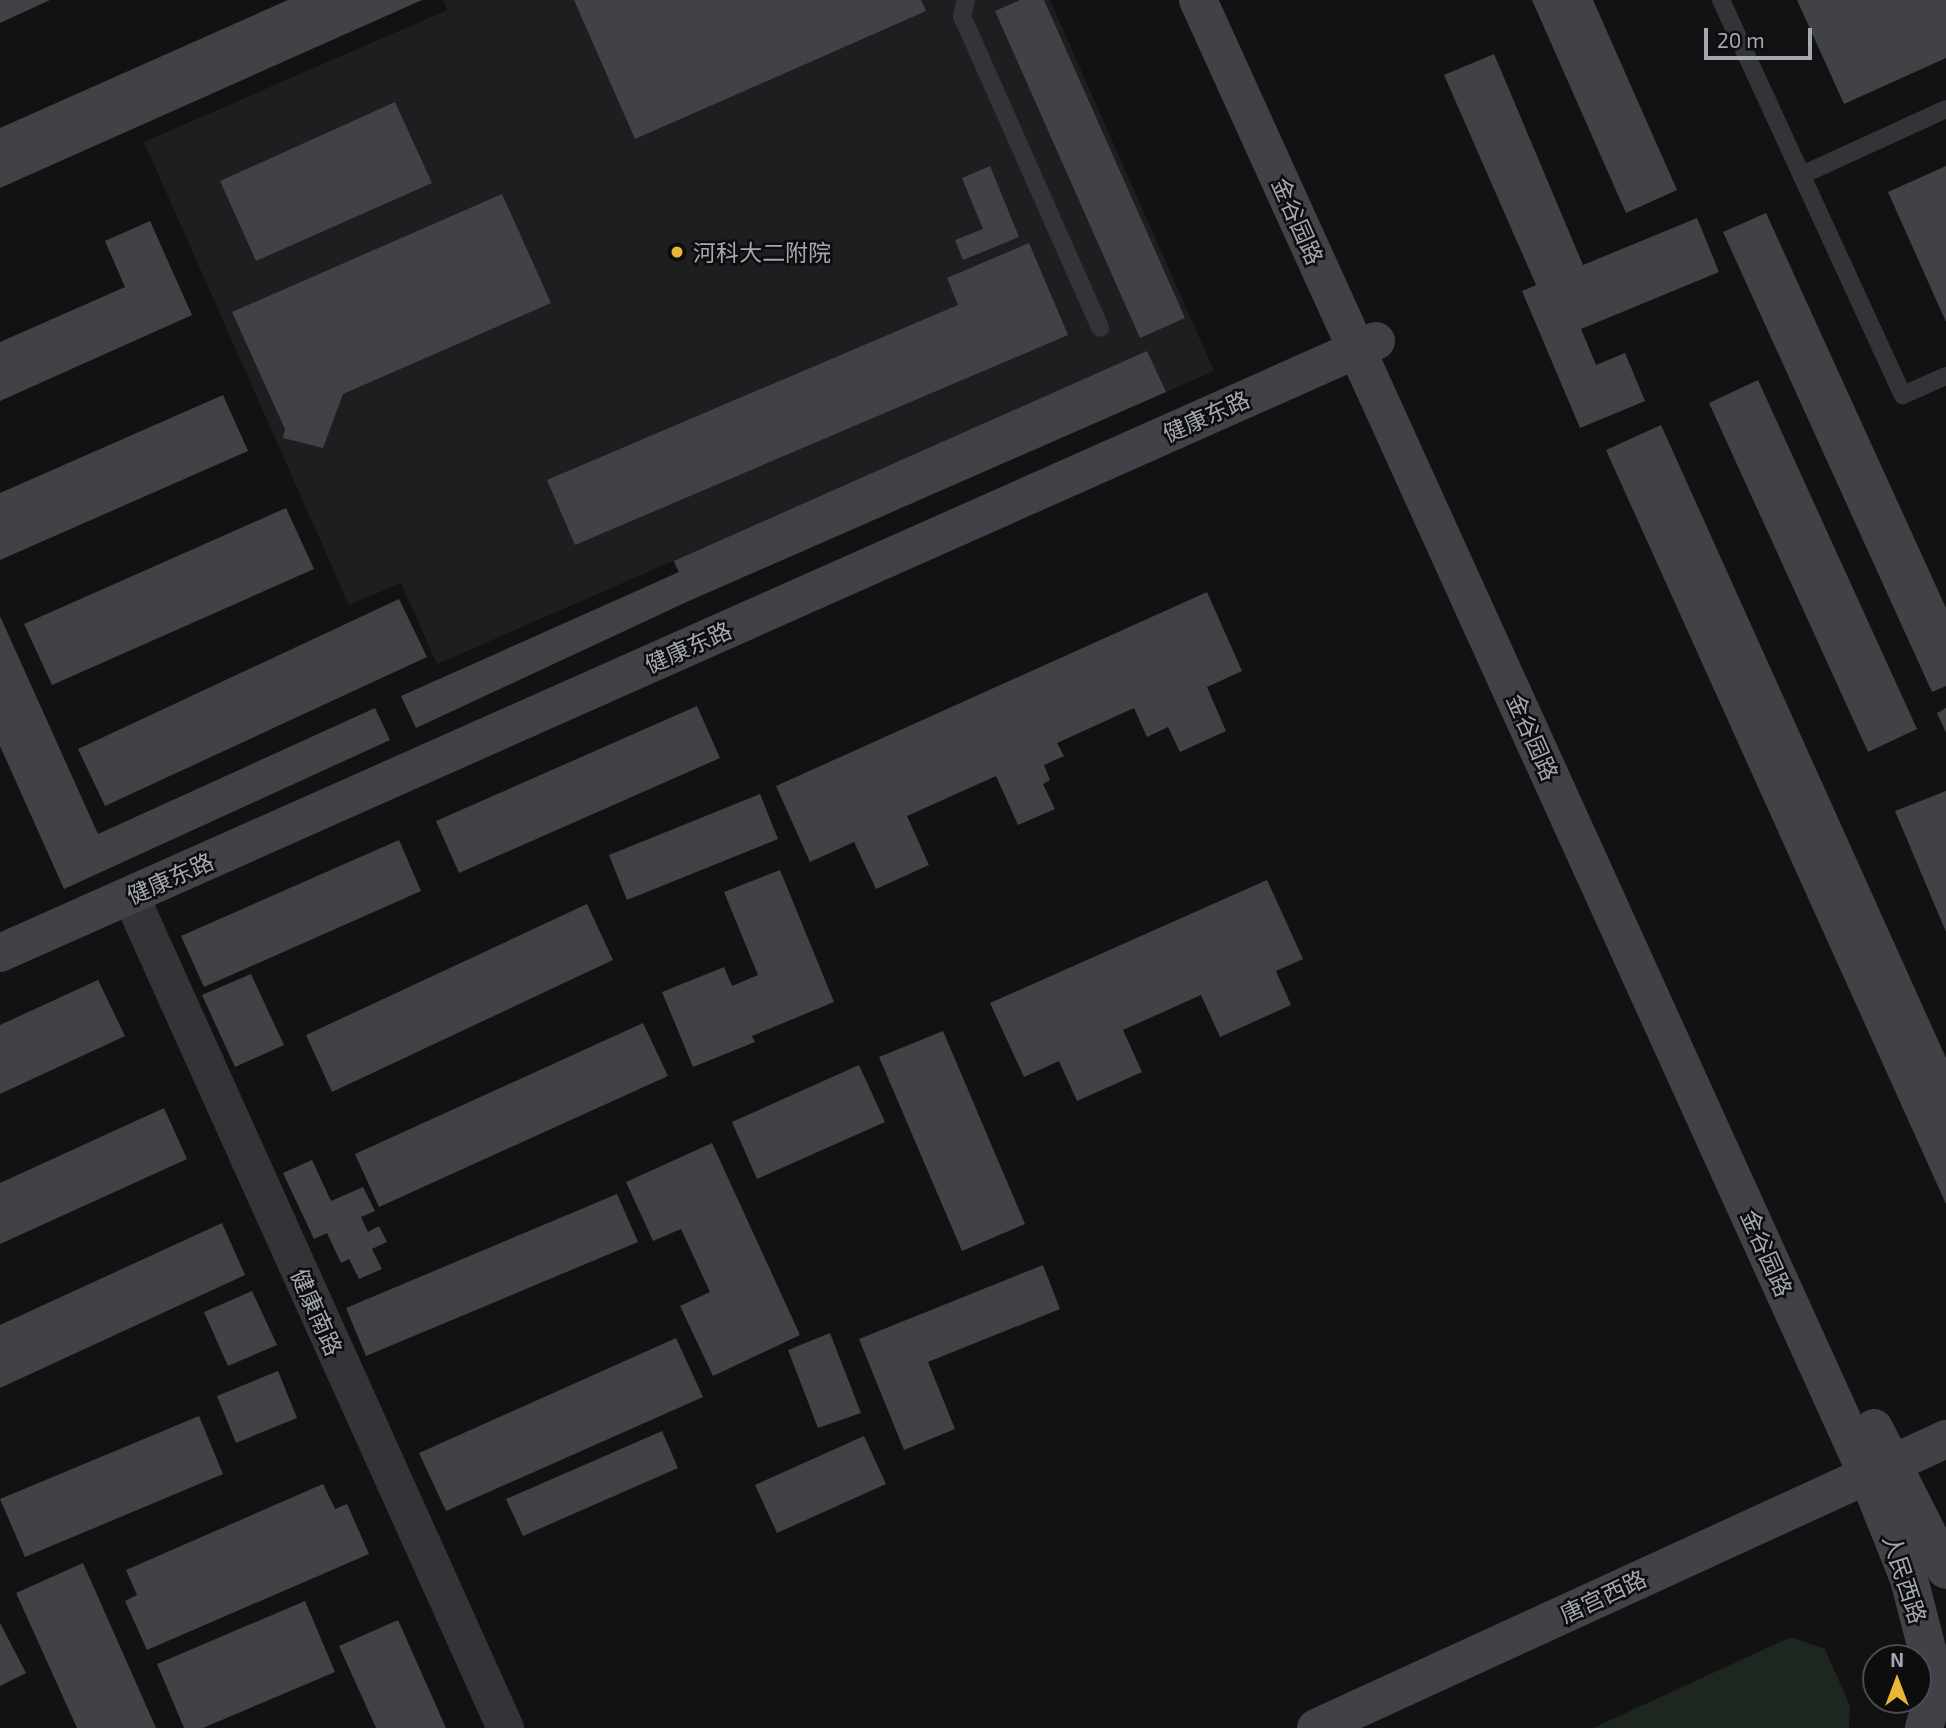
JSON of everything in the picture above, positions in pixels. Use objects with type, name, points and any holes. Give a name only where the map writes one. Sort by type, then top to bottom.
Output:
[{"type":"main road","name":"金谷园路","points":[[1198,0],[1366,345],[1884,1480]]},
{"type":"main road","name":"金谷园路","points":[[1223,0],[1366,345]]},
{"type":"main road","name":"健康东路","points":[[0,953],[1366,345]]},
{"type":"main road","points":[[1884,1480],[1946,1438]]},
{"type":"main road","points":[[1884,1480],[1946,1465]]},
{"type":"main road","points":[[1884,1480],[1946,1570]]},
{"type":"main road","name":"唐宫西路","points":[[1316,1728],[1884,1480]]},
{"type":"main road","name":"唐宫西路","points":[[1374,1728],[1884,1480]]},
{"type":"main road","name":"人民西路","points":[[1884,1480],[1928,1653],[1930,1708],[1924,1728]]},
{"type":"street","name":"健康南路","points":[[130,895],[505,1728]]},
{"type":"lane","points":[[966,0],[962,16],[1100,328]]},
{"type":"lane","points":[[1721,0],[1903,396],[1946,376]]},
{"type":"lane","points":[[1802,175],[1946,109]]},
{"type":"shaded area","name":"河科大二附院","points":[[443,0],[1050,0],[1214,371],[691,600],[673,561],[437,664],[401,583],[349,605],[144,142],[447,10]]},
{"type":"shaded area","points":[[1791,1637],[1825,1649],[1850,1706],[1849,1728],[1593,1728]]},
{"type":"building","points":[[0,0],[50,0],[0,23]]},
{"type":"building","points":[[288,0],[422,0],[0,188],[0,128]]},
{"type":"building","points":[[574,0],[921,0],[926,11],[635,139]]},
{"type":"building","points":[[1020,0],[1044,0],[1185,318],[1140,338],[995,11]]},
{"type":"building","points":[[1532,0],[1593,0],[1677,190],[1626,213]]},
{"type":"building","points":[[1797,0],[1946,0],[1946,58],[1844,104]]},
{"type":"building","points":[[1494,54],[1583,265],[1697,218],[1719,272],[1581,329],[1596,365],[1625,353],[1645,401],[1580,428],[1522,291],[1536,285],[1444,75]]},
{"type":"building","points":[[395,102],[432,183],[256,261],[220,181]]},
{"type":"building","points":[[990,166],[1019,237],[963,260],[955,240],[983,229],[962,178]]},
{"type":"building","points":[[1946,166],[1946,322],[1888,192]]},
{"type":"building","points":[[502,194],[551,303],[343,394],[323,448],[283,438],[285,429],[232,312]]},
{"type":"building","points":[[1766,213],[1946,608],[1946,686],[1932,692],[1723,232]]},
{"type":"building","points":[[150,221],[192,315],[0,401],[0,342],[125,287],[105,241]]},
{"type":"building","points":[[1029,243],[1068,335],[575,545],[547,480],[958,305],[947,278]]},
{"type":"building","points":[[1147,351],[1166,392],[691,600],[416,728],[401,696],[679,572],[674,561]]},
{"type":"building","points":[[1758,380],[1917,729],[1868,752],[1709,403]]},
{"type":"building","points":[[223,395],[248,451],[0,560],[0,493]]},
{"type":"building","points":[[1661,425],[1946,1058],[1946,1204],[1606,450]]},
{"type":"building","points":[[286,508],[314,569],[52,685],[24,624]]},
{"type":"building","points":[[1207,592],[1242,671],[1207,687],[1226,731],[1180,752],[1168,727],[1147,737],[1134,708],[1057,743],[1064,756],[1044,765],[1050,780],[1043,784],[1055,809],[1018,825],[996,776],[907,816],[929,865],[876,889],[854,842],[810,862],[776,786]]},
{"type":"building","points":[[399,599],[427,657],[105,806],[78,749]]},
{"type":"building","points":[[0,616],[98,834],[375,708],[390,740],[64,889],[0,746]]},
{"type":"building","points":[[697,706],[720,758],[459,873],[436,821]]},
{"type":"building","points":[[1946,708],[1946,733],[1937,713]]},
{"type":"building","points":[[1946,791],[1946,932],[1895,811]]},
{"type":"building","points":[[760,794],[778,839],[627,900],[609,855]]},
{"type":"building","points":[[399,840],[421,891],[204,987],[181,936]]},
{"type":"building","points":[[780,870],[834,1002],[752,1036],[755,1042],[693,1067],[662,992],[724,967],[732,986],[758,975],[724,892]]},
{"type":"building","points":[[1267,880],[1303,959],[1276,971],[1291,1005],[1220,1037],[1201,995],[1123,1030],[1142,1072],[1077,1101],[1059,1061],[1024,1077],[990,1003]]},
{"type":"building","points":[[587,904],[613,960],[332,1092],[306,1035]]},
{"type":"building","points":[[251,974],[284,1045],[235,1067],[202,995]]},
{"type":"building","points":[[98,980],[125,1036],[0,1094],[0,1025]]},
{"type":"building","points":[[643,1023],[668,1076],[379,1207],[355,1154]]},
{"type":"building","points":[[943,1031],[1025,1224],[962,1251],[879,1057]]},
{"type":"building","points":[[859,1065],[885,1122],[757,1179],[732,1122]]},
{"type":"building","points":[[164,1108],[187,1159],[0,1244],[0,1183]]},
{"type":"building","points":[[712,1143],[800,1335],[713,1376],[680,1306],[710,1292],[681,1229],[653,1241],[626,1182]]},
{"type":"building","points":[[312,1160],[331,1201],[363,1187],[375,1211],[361,1217],[368,1232],[379,1226],[387,1242],[372,1249],[382,1269],[359,1279],[349,1259],[341,1263],[327,1233],[314,1239],[283,1173]]},
{"type":"building","points":[[617,1194],[638,1242],[366,1356],[346,1308]]},
{"type":"building","points":[[222,1223],[245,1275],[0,1388],[0,1325]]},
{"type":"building","points":[[1043,1265],[1060,1309],[928,1362],[955,1429],[904,1450],[859,1339]]},
{"type":"building","points":[[252,1291],[277,1345],[228,1366],[204,1312]]},
{"type":"building","points":[[830,1333],[861,1413],[818,1428],[788,1350]]},
{"type":"building","points":[[676,1338],[703,1397],[446,1511],[419,1453]]},
{"type":"building","points":[[278,1371],[297,1418],[236,1443],[217,1396]]},
{"type":"building","points":[[199,1416],[223,1474],[25,1557],[0,1499]]},
{"type":"building","points":[[662,1431],[678,1468],[523,1536],[506,1499]]},
{"type":"building","points":[[864,1436],[886,1484],[777,1533],[755,1485]]},
{"type":"building","points":[[323,1484],[335,1509],[347,1504],[369,1554],[147,1650],[125,1601],[137,1595],[126,1570]]},
{"type":"building","points":[[83,1563],[156,1728],[77,1728],[16,1593]]},
{"type":"building","points":[[305,1601],[335,1672],[203,1728],[184,1728],[157,1664]]},
{"type":"building","points":[[398,1620],[446,1728],[376,1728],[339,1646]]},
{"type":"building","points":[[0,1623],[26,1673],[0,1686]]},
{"type":"place","name":"河科大二附院","points":[[677,252]]}]
